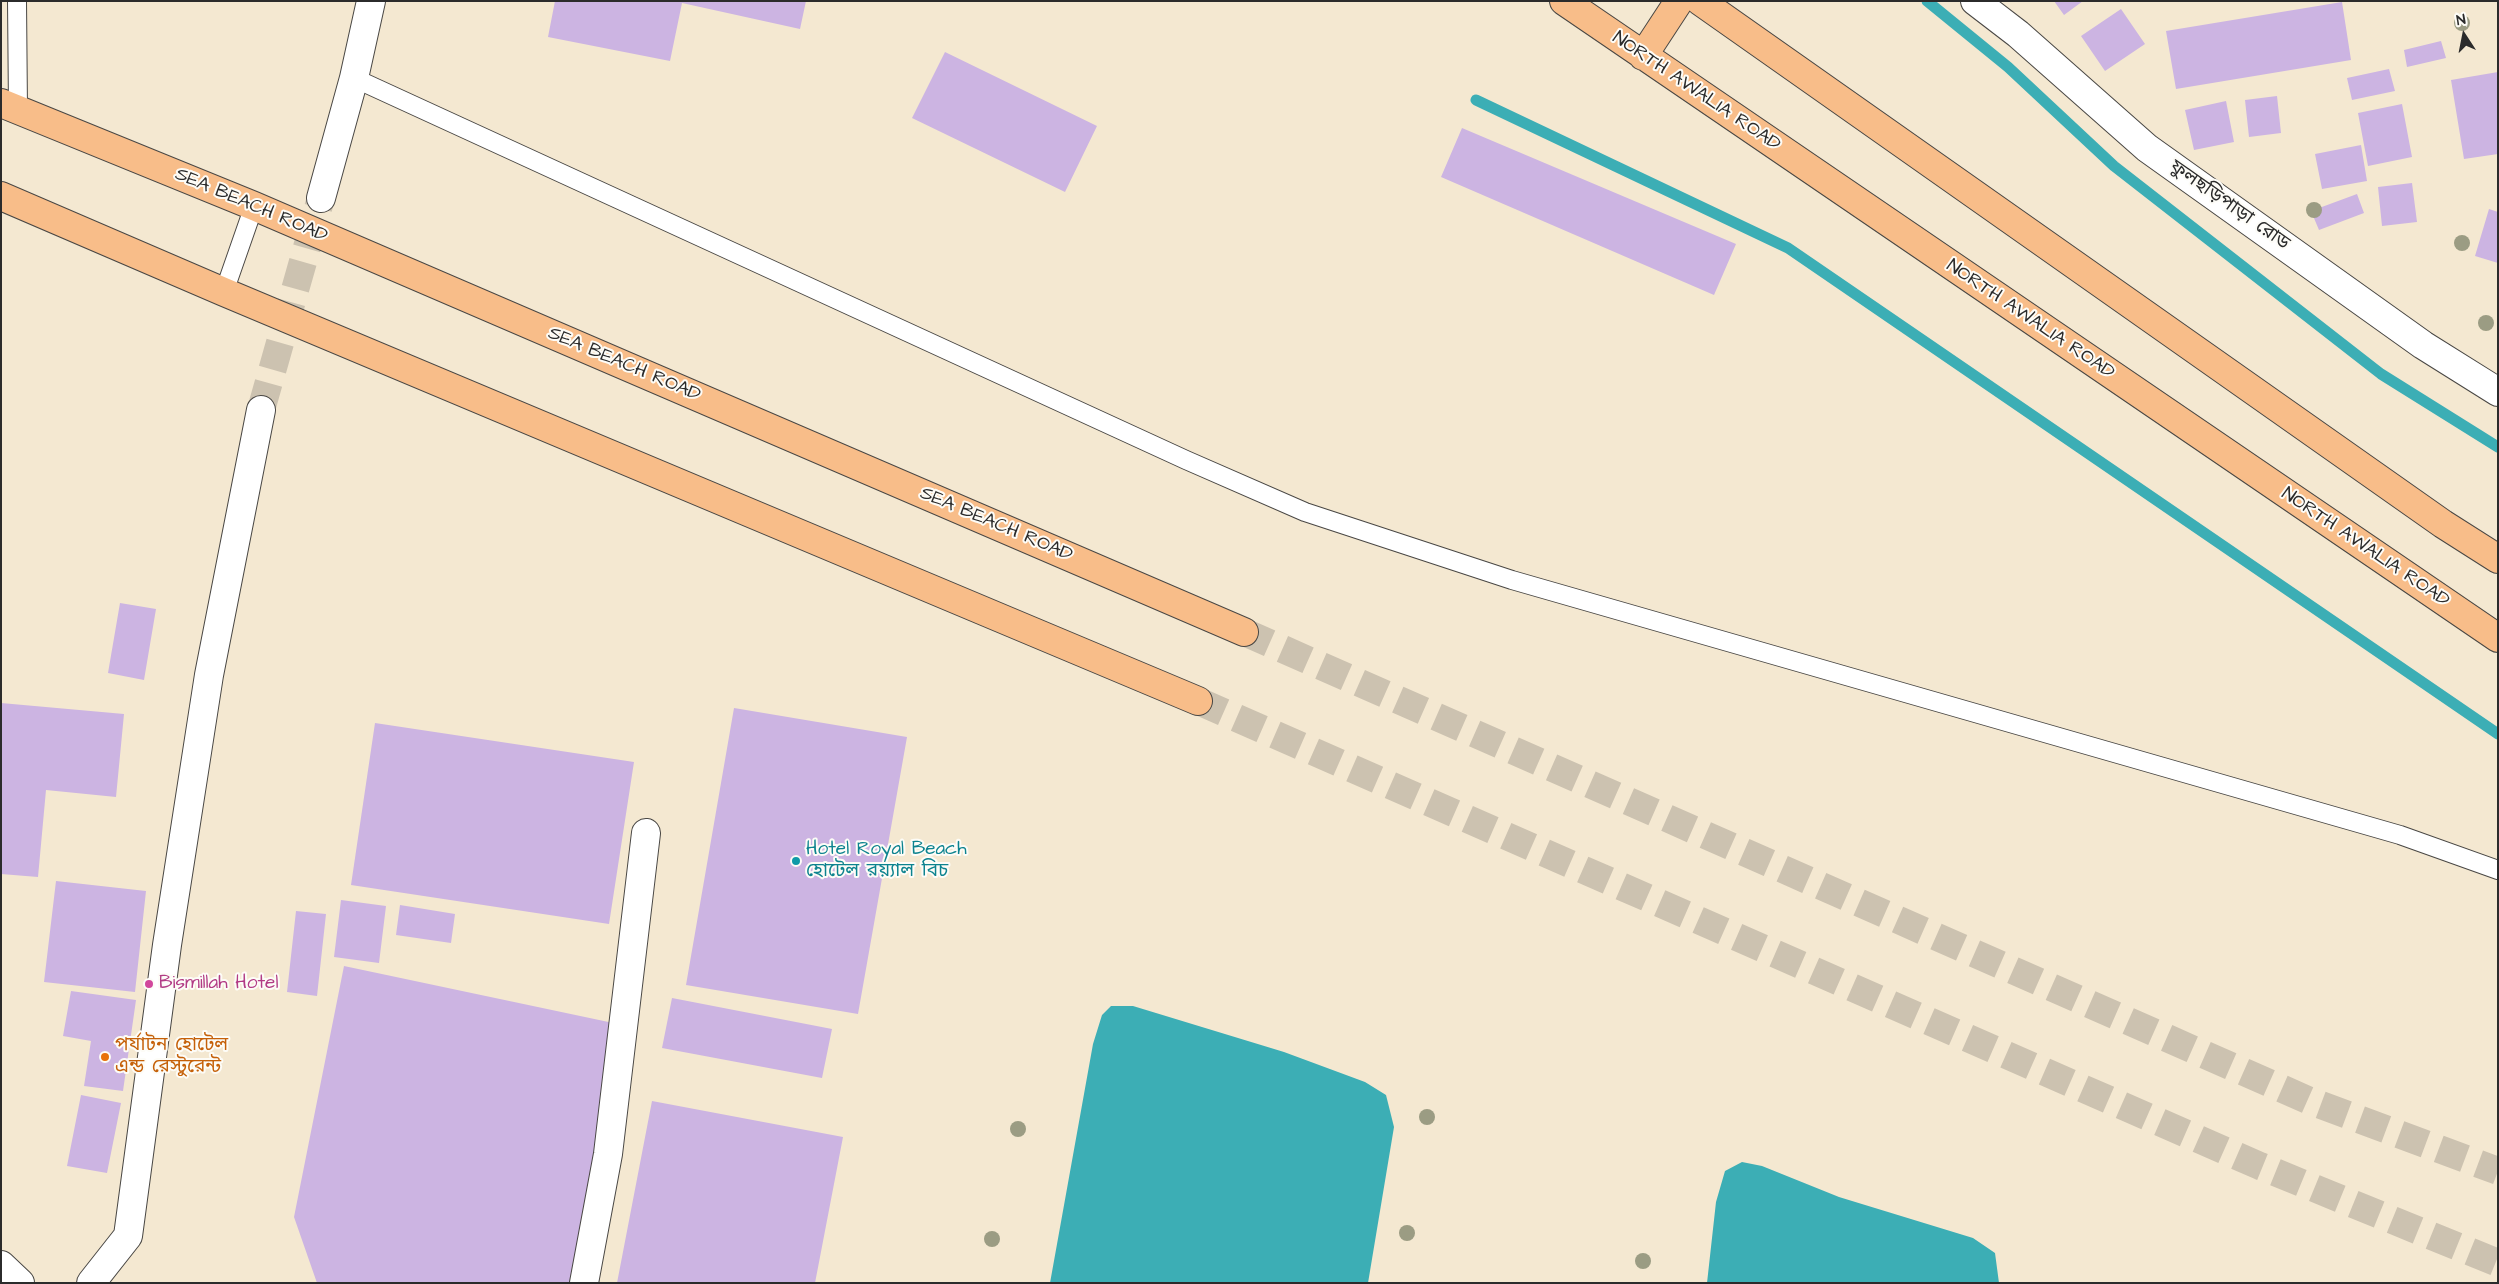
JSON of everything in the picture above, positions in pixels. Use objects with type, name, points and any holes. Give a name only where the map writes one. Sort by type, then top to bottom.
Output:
[{"type":"main road","name":"NORTH AWALIA ROAD","points":[[1564,1],[2498,638]]},
{"type":"main road","points":[[1643,56],[1680,1]]},
{"type":"main road","points":[[1700,1],[2443,524],[2498,559]]},
{"type":"main road","name":"SEA BEACH ROAD","points":[[10,106],[254,206],[1244,632]]},
{"type":"main road","points":[[1,196],[224,292],[1198,701]]},
{"type":"street","points":[[320,198],[354,78],[371,1]]},
{"type":"street","name":"ফুলছড়িপাড়া রোড","points":[[1976,1],[2018,34],[2147,148],[2423,345],[2498,392]]},
{"type":"street","points":[[91,1283],[128,1236],[167,945],[209,675],[261,410]]},
{"type":"street","points":[[584,1283],[608,1154],[646,833]]},
{"type":"street","points":[[1,1265],[20,1283]]},
{"type":"lane","points":[[10,106],[17,1]]},
{"type":"lane","points":[[354,78],[1186,460],[1305,512],[1512,580],[2372,826],[2498,870]]},
{"type":"lane","points":[[224,292],[254,206]]},
{"type":"water","points":[[1111,1006],[1133,1006],[1284,1052],[1365,1082],[1386,1095],[1394,1127],[1368,1283],[1050,1283],[1093,1044],[1102,1015]]},
{"type":"water","points":[[1742,1162],[1762,1166],[1839,1197],[1973,1238],[1995,1253],[1999,1283],[1707,1283],[1716,1202],[1725,1171]]},
{"type":"building","points":[[555,1],[806,1],[800,29],[682,3],[670,61],[548,37]]},
{"type":"building","points":[[2054,1],[2083,1],[2064,15]]},
{"type":"building","points":[[2342,2],[2351,60],[2176,89],[2166,31]]},
{"type":"building","points":[[2121,9],[2145,44],[2105,71],[2081,36]]},
{"type":"building","points":[[2441,41],[2446,58],[2407,67],[2404,50]]},
{"type":"building","points":[[945,52],[1097,126],[1065,192],[912,118]]},
{"type":"building","points":[[2389,69],[2395,91],[2352,100],[2347,78]]},
{"type":"building","points":[[2498,72],[2498,154],[2464,159],[2451,80]]},
{"type":"building","points":[[2277,96],[2281,133],[2249,137],[2245,100]]},
{"type":"building","points":[[2226,101],[2234,142],[2194,150],[2185,110]]},
{"type":"building","points":[[2402,104],[2412,157],[2368,166],[2358,113]]},
{"type":"building","points":[[1462,128],[1736,244],[1714,295],[1441,177]]},
{"type":"building","points":[[2361,145],[2367,181],[2322,189],[2315,154]]},
{"type":"building","points":[[2412,183],[2417,222],[2382,226],[2378,187]]},
{"type":"building","points":[[2357,194],[2364,213],[2319,230],[2311,211]]},
{"type":"building","points":[[2489,209],[2498,212],[2498,263],[2475,256]]},
{"type":"building","points":[[120,603],[156,609],[144,680],[108,673]]},
{"type":"building","points":[[1,703],[124,714],[116,797],[46,790],[38,877],[1,874]]},
{"type":"building","name":"Hotel Royal Beach হোটেল রয়্যাল বিচ","points":[[734,708],[907,737],[858,1014],[686,985]]},
{"type":"building","points":[[375,723],[634,762],[609,924],[351,885]]},
{"type":"building","points":[[56,881],[146,891],[135,992],[44,982]]},
{"type":"building","points":[[341,900],[386,906],[379,963],[334,957]]},
{"type":"building","points":[[400,905],[455,914],[451,943],[396,935]]},
{"type":"building","points":[[296,911],[326,914],[317,996],[287,992]]},
{"type":"building","points":[[344,966],[618,1024],[571,1283],[317,1283],[294,1217]]},
{"type":"building","points":[[71,991],[136,1000],[123,1091],[84,1086],[91,1041],[63,1036]]},
{"type":"building","points":[[672,998],[832,1029],[822,1078],[662,1048]]},
{"type":"building","points":[[81,1095],[121,1103],[107,1173],[67,1166]]},
{"type":"building","points":[[652,1101],[843,1137],[815,1283],[617,1283]]},
{"type":"waterway","points":[[1927,1],[2008,67],[2114,166],[2381,374],[2498,447]]},
{"type":"waterway","points":[[1476,100],[1788,248],[2498,734]]},
{"type":"tunnel","points":[[261,410],[321,198]]},
{"type":"tunnel","points":[[1244,632],[2310,1101],[2498,1171]]},
{"type":"tunnel","points":[[1198,701],[2260,1166],[2498,1263]]},
{"type":"place","name":"Hotel Royal Beach হোটেল রয়্যাল বিচ","points":[[796,861]]},
{"type":"place","name":"Bismillah Hotel","points":[[149,984]]},
{"type":"place","name":"পর্যাটন হোটেল এন্ড রেস্টুরেন্ট","points":[[105,1057]]}]
